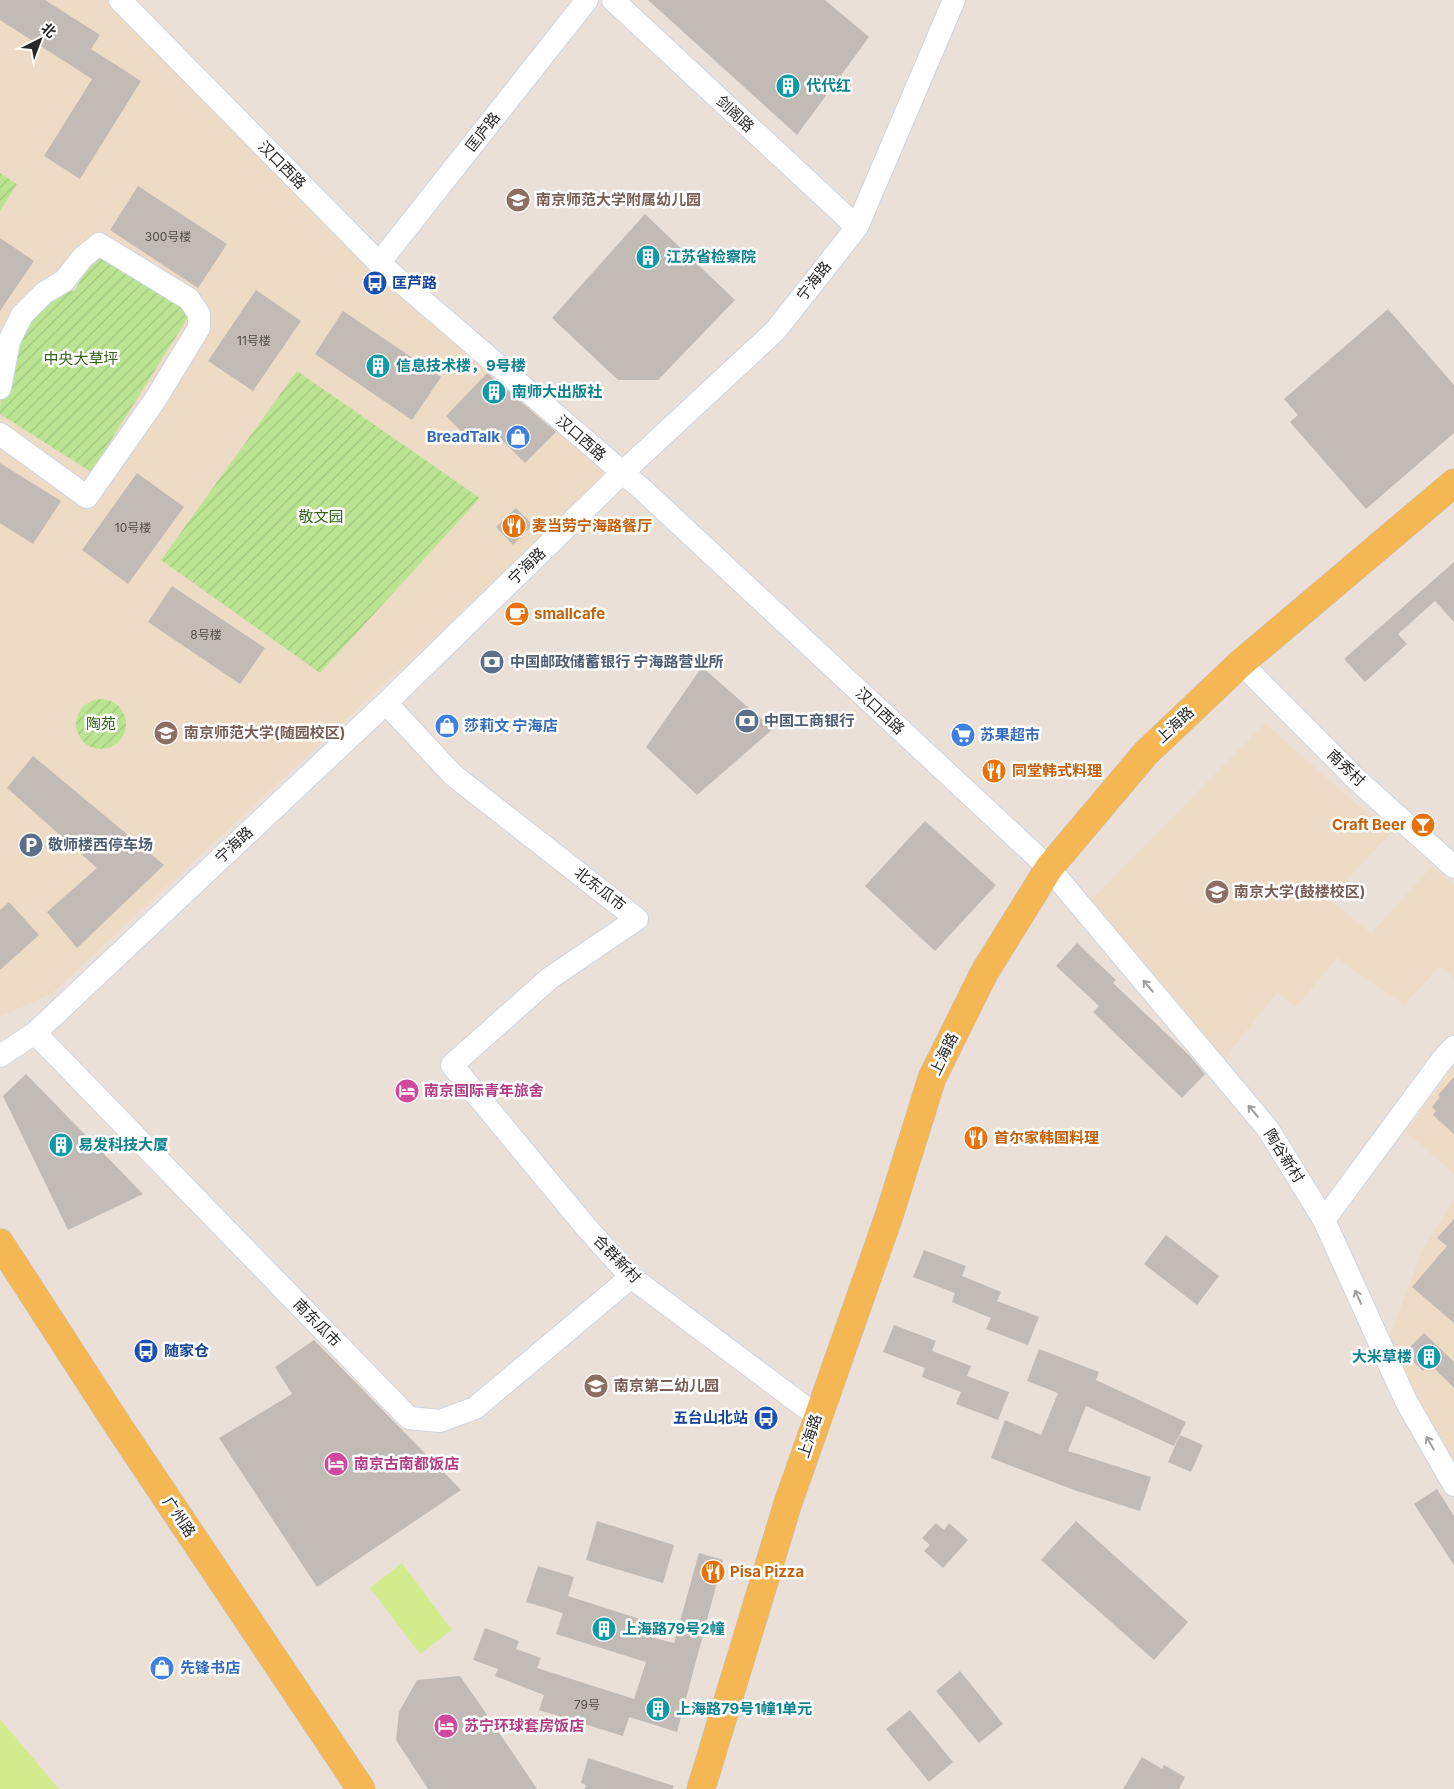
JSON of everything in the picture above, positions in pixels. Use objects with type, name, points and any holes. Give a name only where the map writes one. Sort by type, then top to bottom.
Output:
[{"type":"main road","name":"上海路","points":[[701,1789],[817,1416],[889,1216],[932,1078],[984,973],[1049,868],[1146,752],[1241,663],[1454,483]]},
{"type":"main road","name":"广州路","points":[[0,1243],[117,1424],[361,1789]]},
{"type":"street","name":"汉口西路","points":[[120,0],[379,264],[622,474],[643,490],[1049,868]]},
{"type":"street","name":"匡庐路","points":[[379,264],[587,0]]},
{"type":"street","name":"剑阁路","points":[[613,0],[857,227]]},
{"type":"street","name":"宁海路","points":[[0,1056],[35,1033],[386,704],[622,474],[776,330],[857,227],[954,0]]},
{"type":"street","points":[[0,388],[10,341],[22,315],[44,293],[64,281],[83,257],[99,244],[189,299],[199,314],[199,328],[155,400],[87,497],[0,434]]},
{"type":"street","name":"南秀村","points":[[1241,663],[1356,779],[1454,867]]},
{"type":"street","name":"北东瓜市","points":[[386,704],[453,775],[637,918],[550,978],[452,1065]]},
{"type":"street","name":"陶谷新村","points":[[1049,868],[1268,1129],[1324,1220],[1406,1401],[1454,1485]]},
{"type":"street","name":"南东瓜市","points":[[35,1033],[409,1418],[440,1421],[475,1408],[631,1277]]},
{"type":"street","points":[[1324,1220],[1454,1047]]},
{"type":"street","name":"合群新村","points":[[452,1065],[586,1227],[631,1277],[817,1416]]},
{"type":"shaded area","name":"南京师范大学(随园校区)","points":[[0,0],[109,0],[612,472],[51,994],[0,1017]]},
{"type":"shaded area","name":"南京大学(鼓楼校区)","points":[[1265,723],[1390,834],[1329,899],[1371,933],[1432,866],[1454,884],[1454,978],[1440,966],[1404,1005],[1337,958],[1296,1007],[1277,992],[1222,1062],[1084,907]]},
{"type":"shaded area","points":[[1454,1064],[1454,1174],[1406,1132]]},
{"type":"shaded area","points":[[1454,1199],[1454,1464],[1386,1345],[1423,1249]]},
{"type":"green space","points":[[0,173],[17,184],[0,211]]},
{"type":"green space","name":"中央大草坪","points":[[98,249],[192,311],[91,472],[0,414],[4,384],[13,355],[41,300],[75,290]]},
{"type":"green space","name":"敬文园","points":[[297,371],[480,498],[320,673],[161,560]]},
{"type":"green space","name":"陶苑","points":[[106,699],[119,706],[125,714],[125,734],[119,742],[111,748],[96,749],[83,742],[77,734],[76,719],[83,706],[91,700]]},
{"type":"green space","points":[[402,1563],[452,1630],[420,1654],[370,1588]]},
{"type":"green space","points":[[0,1719],[59,1789],[0,1789]]},
{"type":"building","points":[[0,0],[45,0],[100,35],[91,49],[141,81],[80,179],[44,156],[92,79],[0,20]]},
{"type":"building","name":"代代红","points":[[648,0],[825,0],[869,37],[797,135]]},
{"type":"building","points":[[138,186],[227,244],[198,288],[110,230]]},
{"type":"building","name":"江苏省检察院","points":[[645,214],[735,300],[658,380],[618,380],[552,318]]},
{"type":"building","points":[[0,238],[34,261],[0,311]]},
{"type":"building","points":[[256,290],[301,321],[253,391],[208,361]]},
{"type":"building","points":[[1388,309],[1454,385],[1454,433],[1366,509],[1290,422],[1298,415],[1284,399]]},
{"type":"building","name":"信息技术楼，9号楼","points":[[343,311],[441,377],[412,420],[315,354]]},
{"type":"building","name":"南师大出版社","points":[[487,373],[556,432],[525,463],[490,428],[474,444],[446,416]]},
{"type":"building","points":[[0,463],[61,501],[33,544],[0,523]]},
{"type":"building","points":[[137,473],[184,507],[128,584],[82,550]]},
{"type":"building","name":"麦当劳宁海路餐厅","points":[[516,508],[533,525],[513,545],[496,527]]},
{"type":"building","points":[[1454,562],[1454,622],[1435,601],[1398,634],[1407,644],[1365,682],[1344,659]]},
{"type":"building","points":[[172,586],[265,648],[240,684],[148,622]]},
{"type":"building","points":[[702,667],[773,729],[697,795],[646,747]]},
{"type":"building","points":[[33,756],[164,865],[77,948],[47,912],[97,868],[7,788]]},
{"type":"building","points":[[925,821],[996,885],[935,951],[865,886]]},
{"type":"building","points":[[9,902],[39,935],[0,970],[0,910]]},
{"type":"building","points":[[1077,943],[1116,980],[1113,983],[1189,1055],[1205,1074],[1182,1098],[1093,1012],[1099,1006],[1056,966]]},
{"type":"building","name":"易发科技大厦","points":[[26,1074],[143,1194],[68,1230],[3,1096]]},
{"type":"building","points":[[1454,1077],[1454,1134],[1433,1115],[1436,1111],[1432,1107],[1440,1097],[1438,1095]]},
{"type":"building","points":[[1454,1219],[1454,1323],[1412,1287],[1447,1246],[1437,1238]]},
{"type":"building","points":[[1166,1235],[1219,1276],[1197,1305],[1144,1264]]},
{"type":"building","points":[[924,1250],[966,1266],[962,1276],[1001,1292],[997,1301],[1039,1317],[1028,1345],[986,1329],[991,1318],[952,1302],[955,1293],[913,1277]]},
{"type":"building","points":[[894,1325],[936,1341],[932,1351],[971,1366],[967,1376],[1009,1392],[998,1420],[956,1404],[961,1392],[922,1377],[925,1368],[883,1352]]},
{"type":"building","name":"大米草楼","points":[[1424,1333],[1454,1362],[1454,1388],[1430,1364],[1423,1371],[1404,1353]]},
{"type":"building","name":"南京古南都饭店","points":[[314,1340],[461,1490],[317,1587],[219,1438],[292,1394],[275,1367]]},
{"type":"building","points":[[1039,1349],[1099,1372],[1096,1380],[1186,1422],[1174,1446],[1086,1406],[1068,1451],[1151,1477],[1140,1511],[1074,1490],[991,1458],[1005,1420],[1041,1435],[1058,1393],[1027,1381]]},
{"type":"building","points":[[1180,1435],[1203,1445],[1191,1472],[1168,1462]]},
{"type":"building","points":[[1437,1489],[1454,1516],[1454,1565],[1414,1504]]},
{"type":"building","points":[[597,1521],[674,1545],[663,1583],[586,1560]]},
{"type":"building","points":[[1076,1521],[1188,1622],[1154,1660],[1041,1560]]},
{"type":"building","points":[[936,1523],[944,1530],[949,1523],[968,1540],[943,1568],[924,1551],[930,1545],[922,1538]]},
{"type":"building","points":[[699,1553],[723,1560],[677,1732],[629,1717],[623,1736],[539,1710],[544,1695],[495,1676],[498,1669],[473,1660],[485,1628],[519,1641],[516,1649],[541,1658],[537,1668],[634,1699],[646,1662],[556,1634],[563,1613],[526,1602],[538,1566],[574,1577],[568,1596],[652,1623],[647,1636],[674,1643]]},
{"type":"building","points":[[960,1671],[1003,1724],[979,1743],[936,1691]]},
{"type":"building","name":"苏宁环球套房饭店","points":[[460,1676],[537,1789],[428,1789],[396,1740],[399,1712],[417,1680]]},
{"type":"building","points":[[910,1710],[953,1762],[929,1782],[886,1729]]},
{"type":"building","points":[[1142,1757],[1162,1769],[1164,1765],[1185,1777],[1179,1789],[1123,1789]]},
{"type":"building","points":[[588,1758],[674,1786],[673,1789],[585,1789],[586,1785],[581,1783]]},
{"type":"place","name":"代代红","points":[[788,86]]},
{"type":"place","name":"南京师范大学附属幼儿园","points":[[518,200]]},
{"type":"place","name":"江苏省检察院","points":[[648,257]]},
{"type":"place","name":"匡芦路","points":[[375,283]]},
{"type":"place","name":"信息技术楼，9号楼","points":[[378,366]]},
{"type":"place","name":"南师大出版社","points":[[494,392]]},
{"type":"place","name":"BreadTalk","points":[[518,437]]},
{"type":"place","name":"麦当劳宁海路餐厅","points":[[514,526]]},
{"type":"place","name":"smallcafe","points":[[517,614]]},
{"type":"place","name":"中国邮政储蓄银行 宁海路营业所","points":[[492,662]]},
{"type":"place","name":"中国工商银行","points":[[747,721]]},
{"type":"place","name":"莎莉文 宁海店","points":[[447,726]]},
{"type":"place","name":"南京师范大学(随园校区)","points":[[166,733]]},
{"type":"place","name":"苏果超市","points":[[963,735]]},
{"type":"place","name":"同堂韩式料理","points":[[994,771]]},
{"type":"place","name":"Craft Beer","points":[[1423,825]]},
{"type":"place","name":"敬师楼西停车场","points":[[31,845]]},
{"type":"place","name":"南京大学(鼓楼校区)","points":[[1217,892]]},
{"type":"place","name":"南京国际青年旅舍","points":[[407,1091]]},
{"type":"place","name":"首尔家韩国料理","points":[[976,1138]]},
{"type":"place","name":"易发科技大厦","points":[[61,1145]]},
{"type":"place","name":"随家仓","points":[[146,1351]]},
{"type":"place","name":"大米草楼","points":[[1429,1357]]},
{"type":"place","name":"南京第二幼儿园","points":[[596,1386]]},
{"type":"place","name":"五台山北站","points":[[766,1418]]},
{"type":"place","name":"南京古南都饭店","points":[[336,1464]]},
{"type":"place","name":"Pisa Pizza","points":[[713,1572]]},
{"type":"place","name":"上海路79号2幢","points":[[604,1629]]},
{"type":"place","name":"先锋书店","points":[[162,1668]]},
{"type":"place","name":"上海路79号1幢1单元","points":[[658,1709]]},
{"type":"place","name":"苏宁环球套房饭店","points":[[446,1726]]}]
